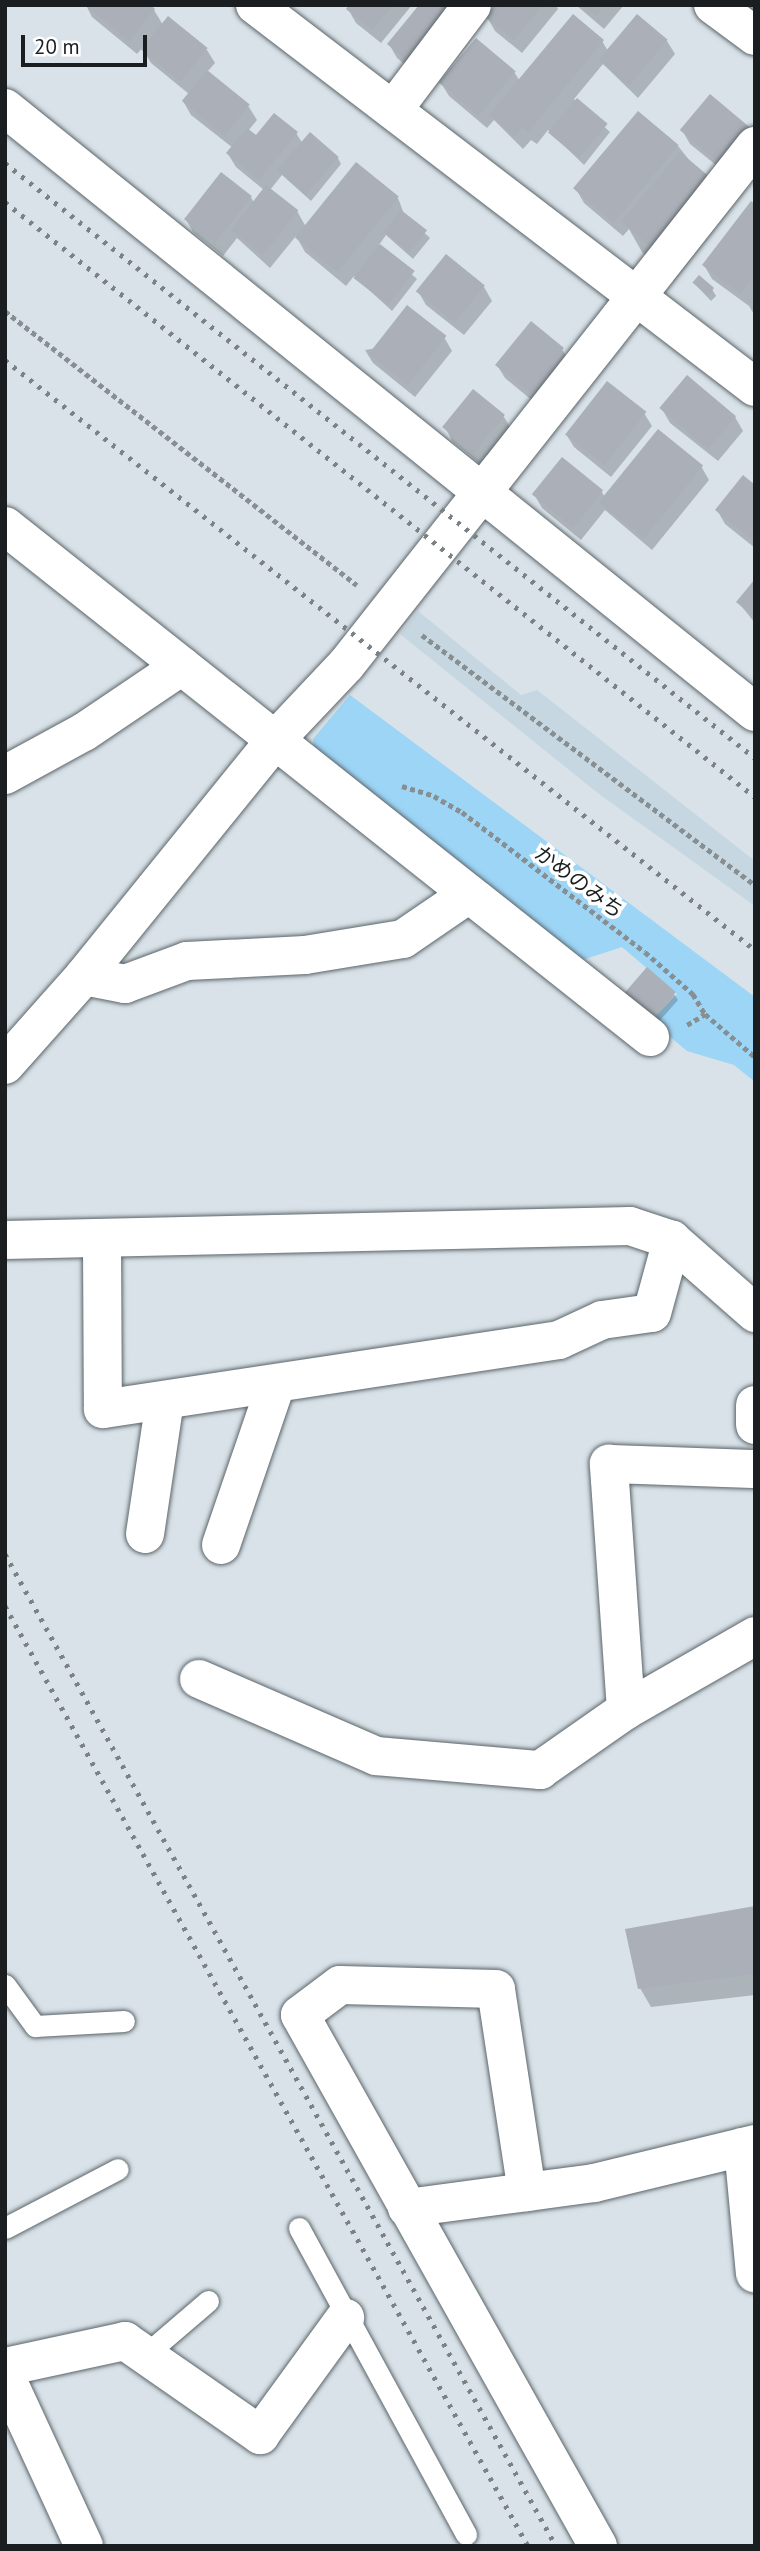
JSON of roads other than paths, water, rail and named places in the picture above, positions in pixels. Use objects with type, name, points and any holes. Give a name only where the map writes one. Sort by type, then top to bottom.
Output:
[{"type":"street","points":[[255,5],[755,387]]},
{"type":"street","points":[[393,110],[472,5]]},
{"type":"street","points":[[713,5],[755,36]]},
{"type":"street","points":[[5,108],[480,495],[755,712]]},
{"type":"street","points":[[5,1065],[84,976],[275,740],[332,682],[634,295],[755,146]]},
{"type":"street","points":[[5,526],[650,1037]]},
{"type":"street","points":[[5,775],[84,732],[182,666]]},
{"type":"street","points":[[84,976],[125,984],[187,961],[305,955],[403,939],[469,894]]},
{"type":"street","points":[[5,1240],[102,1241],[630,1226],[672,1240],[755,1313]]},
{"type":"street","points":[[102,1241],[103,1409],[559,1340],[602,1320],[652,1313],[672,1240]]},
{"type":"street","points":[[221,1545],[276,1384]]},
{"type":"street","points":[[145,1534],[165,1400]]},
{"type":"street","points":[[755,1405],[755,1425]]},
{"type":"street","points":[[626,1710],[609,1464],[755,1469]]},
{"type":"street","points":[[199,1679],[376,1756],[540,1770],[626,1710],[755,1636]]},
{"type":"street","points":[[527,2192],[496,1989],[340,1985],[300,2015],[598,2546]]},
{"type":"street","points":[[407,2208],[594,2183],[749,2146],[755,2273]]},
{"type":"street","points":[[5,2367],[125,2341],[260,2435],[345,2318]]},
{"type":"street","points":[[5,2375],[84,2546]]},
{"type":"lane","points":[[5,1985],[35,2026],[124,2021]]},
{"type":"lane","points":[[5,2228],[117,2169]]},
{"type":"lane","points":[[299,2228],[345,2318],[466,2534]]},
{"type":"lane","points":[[145,2354],[208,2301]]},
{"type":"railway","points":[[5,163],[755,758]]},
{"type":"railway","points":[[5,202],[755,797]]},
{"type":"railway","points":[[5,360],[755,950]]},
{"type":"railway","points":[[5,1554],[556,2546]]},
{"type":"railway","points":[[5,1606],[528,2546]]}]
